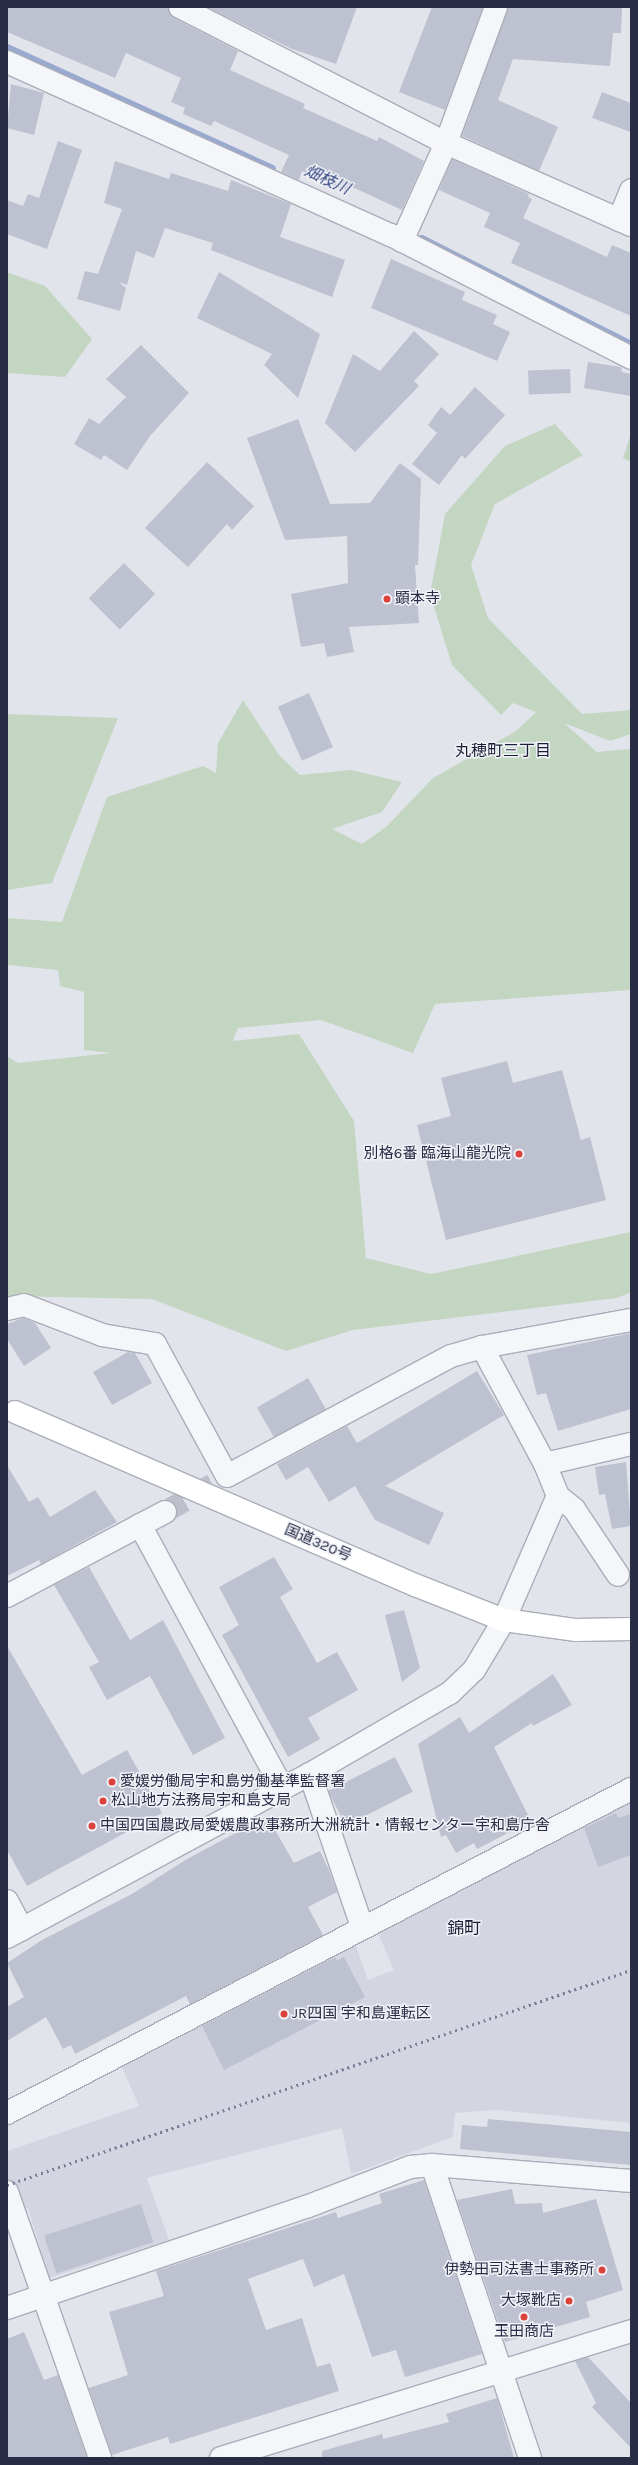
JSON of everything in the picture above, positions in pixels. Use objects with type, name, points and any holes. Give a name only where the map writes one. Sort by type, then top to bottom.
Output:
[{"type":"highway","name":"国道320号","points":[[15,1412],[415,1585],[504,1620],[576,1630],[631,1629]]},
{"type":"street","points":[[180,7],[446,143],[625,222],[631,190]]},
{"type":"street","points":[[406,232],[446,143],[496,7]]},
{"type":"street","points":[[7,62],[406,232],[631,358]]},
{"type":"street","points":[[7,1309],[24,1305],[102,1335],[155,1344],[226,1476],[451,1356],[482,1346],[631,1320]]},
{"type":"street","points":[[482,1346],[545,1464],[558,1496],[574,1509],[618,1575]]},
{"type":"street","points":[[545,1464],[631,1444]]},
{"type":"street","points":[[7,1901],[15,1933],[283,1789],[450,1693],[474,1670],[504,1620],[558,1496]]},
{"type":"street","points":[[7,1596],[165,1512]]},
{"type":"street","points":[[140,1525],[283,1789]]},
{"type":"street","points":[[310,1774],[362,1927]]},
{"type":"street","points":[[7,2113],[362,1927],[631,1789]]},
{"type":"street","points":[[432,2165],[530,2458]]},
{"type":"street","points":[[7,2308],[306,2207],[410,2167],[432,2165],[631,2181]]},
{"type":"street","points":[[7,2192],[100,2458]]},
{"type":"street","points":[[221,2458],[502,2373],[631,2331]]},
{"type":"shaded area","points":[[631,1802],[631,2123],[497,2110],[455,2113],[453,2137],[351,2174],[342,2128],[147,2178],[169,2240],[49,2278],[28,2208],[7,2215],[7,2151],[139,2106],[122,2067],[356,1946],[368,1980],[394,1970],[378,1933],[563,1833]]},
{"type":"green space","points":[[7,272],[45,286],[92,339],[65,377],[7,373]]},
{"type":"green space","points":[[555,424],[583,455],[495,504],[471,565],[488,618],[582,714],[631,710],[631,734],[610,741],[564,723],[597,752],[631,749],[631,990],[435,1004],[413,1053],[321,1020],[238,1028],[233,1041],[299,1034],[354,1121],[366,1258],[431,1274],[631,1232],[631,1292],[617,1298],[353,1330],[286,1351],[152,1299],[7,1296],[7,1056],[18,1063],[111,1053],[84,1050],[84,992],[60,986],[58,970],[7,965],[7,918],[62,922],[107,797],[203,766],[216,773],[218,743],[243,700],[279,755],[300,775],[351,770],[402,782],[382,812],[332,829],[362,844],[386,827],[433,778],[516,731],[536,712],[513,703],[501,715],[452,665],[430,594],[445,514],[505,446]]},
{"type":"green space","points":[[631,433],[631,462],[623,458]]},
{"type":"green space","points":[[7,714],[118,718],[52,883],[7,890]]},
{"type":"building","points":[[7,7],[168,7],[174,18],[238,51],[230,70],[305,104],[303,108],[377,141],[379,137],[424,161],[402,210],[350,186],[347,192],[302,171],[299,180],[281,172],[289,155],[214,121],[211,126],[183,114],[185,108],[171,102],[181,78],[126,53],[115,78],[7,32]]},
{"type":"building","points":[[207,7],[357,7],[336,64],[292,49]]},
{"type":"building","points":[[432,7],[483,7],[445,110],[399,92]]},
{"type":"building","points":[[508,7],[622,7],[621,33],[613,33],[610,66],[513,59],[498,100],[558,127],[539,171],[462,136]]},
{"type":"building","points":[[11,84],[44,93],[34,135],[7,128]]},
{"type":"building","points":[[602,92],[631,103],[631,132],[592,118]]},
{"type":"building","points":[[58,141],[82,150],[47,249],[7,234],[7,200],[23,206],[28,194],[39,198]]},
{"type":"building","points":[[452,159],[529,194],[528,197],[532,199],[523,218],[607,257],[612,245],[631,253],[631,316],[511,263],[520,243],[484,227],[490,213],[439,190]]},
{"type":"building","points":[[115,161],[169,179],[171,173],[228,191],[231,180],[291,204],[280,237],[345,260],[332,297],[211,250],[213,243],[165,228],[154,258],[136,251],[127,285],[119,282],[126,288],[120,311],[77,299],[85,271],[98,274],[122,209],[104,203]]},
{"type":"building","points":[[391,259],[465,292],[462,300],[497,315],[493,324],[510,332],[497,361],[371,308]]},
{"type":"building","points":[[219,272],[320,334],[298,398],[264,365],[272,354],[197,318]]},
{"type":"building","points":[[414,331],[439,354],[414,381],[419,386],[355,452],[325,423],[353,354],[380,371]]},
{"type":"building","points":[[141,345],[189,393],[150,436],[127,470],[104,455],[101,460],[74,444],[89,418],[99,424],[126,397],[106,379]]},
{"type":"building","points":[[588,362],[621,367],[622,372],[631,374],[631,396],[584,388]]},
{"type":"building","points":[[570,369],[571,393],[529,394],[528,370]]},
{"type":"building","points":[[475,387],[505,415],[465,459],[462,455],[439,485],[412,464],[437,433],[428,425],[441,407],[450,415]]},
{"type":"building","points":[[298,419],[330,504],[370,503],[400,463],[421,479],[418,565],[415,565],[419,623],[349,627],[354,652],[327,657],[324,643],[301,647],[291,594],[348,583],[347,536],[285,540],[247,438]]},
{"type":"building","points":[[207,462],[254,506],[232,530],[227,524],[188,567],[145,528]]},
{"type":"building","points":[[124,563],[155,594],[120,629],[89,598]]},
{"type":"building","points":[[309,693],[333,747],[302,761],[278,707]]},
{"type":"building","points":[[507,1061],[513,1083],[562,1070],[581,1140],[590,1137],[606,1200],[446,1240],[417,1125],[451,1116],[441,1078]]},
{"type":"building","points":[[23,1318],[35,1323],[51,1348],[24,1366],[7,1339],[7,1324]]},
{"type":"building","points":[[631,1333],[631,1409],[558,1431],[546,1393],[537,1395],[527,1355]]},
{"type":"building","points":[[128,1352],[135,1353],[152,1383],[112,1405],[93,1372]]},
{"type":"building","points":[[477,1371],[504,1415],[385,1486],[444,1513],[429,1545],[375,1520],[355,1486],[329,1502],[308,1467],[286,1480],[277,1464],[347,1426],[357,1443]]},
{"type":"building","points":[[308,1378],[326,1409],[275,1439],[257,1408]]},
{"type":"building","points":[[626,1462],[631,1526],[612,1529],[605,1494],[599,1495],[595,1467]]},
{"type":"building","points":[[7,1465],[29,1502],[38,1497],[50,1517],[95,1490],[117,1522],[41,1564],[39,1560],[7,1576]]},
{"type":"building","points":[[274,1557],[293,1589],[280,1597],[317,1663],[337,1652],[358,1690],[308,1718],[320,1739],[288,1757],[222,1635],[239,1625],[219,1587]]},
{"type":"building","points":[[89,1567],[130,1640],[163,1620],[225,1738],[193,1755],[150,1676],[107,1700],[89,1667],[99,1662],[54,1585]]},
{"type":"building","points":[[404,1610],[420,1668],[402,1682],[385,1615]]},
{"type":"building","points":[[7,1646],[82,1775],[127,1750],[162,1813],[27,1886],[7,1850]]},
{"type":"building","points":[[553,1674],[572,1705],[533,1726],[532,1723],[494,1747],[531,1821],[477,1849],[474,1843],[456,1853],[446,1835],[441,1837],[418,1744],[460,1717],[469,1733]]},
{"type":"building","points":[[395,1757],[413,1792],[346,1826],[328,1791]]},
{"type":"building","points":[[616,1813],[618,1818],[631,1814],[631,1855],[598,1867],[584,1828]]},
{"type":"building","points":[[267,1816],[294,1863],[320,1851],[329,1870],[337,1892],[308,1907],[323,1935],[190,2004],[186,1996],[75,2054],[71,2045],[63,2049],[46,2017],[7,2041],[7,2007],[24,1997],[7,1963],[42,1940],[132,1894],[187,1859]]},
{"type":"building","name":"JR四国 宇和島運転区","points":[[335,1957],[337,1961],[344,1957],[365,1997],[224,2070],[202,2026]]},
{"type":"building","points":[[488,2119],[631,2132],[631,2165],[460,2149],[462,2125],[487,2127]]},
{"type":"building","points":[[424,2180],[482,2354],[405,2377],[396,2350],[372,2357],[344,2274],[314,2287],[303,2259],[248,2279],[266,2330],[302,2318],[317,2367],[330,2363],[339,2391],[170,2444],[168,2437],[112,2455],[89,2388],[128,2375],[109,2312],[164,2296],[156,2271],[336,2212],[338,2218],[382,2203],[379,2194]]},
{"type":"building","points":[[512,2189],[515,2204],[542,2203],[543,2213],[596,2199],[623,2290],[586,2302],[590,2317],[505,2342],[457,2200]]},
{"type":"building","points":[[141,2204],[153,2242],[56,2274],[44,2236]]},
{"type":"building","points":[[24,2332],[44,2380],[58,2375],[87,2458],[7,2458],[7,2339]]},
{"type":"building","points":[[588,2357],[631,2403],[631,2448],[592,2407],[596,2403],[575,2361]]},
{"type":"building","points":[[497,2398],[514,2458],[322,2458],[322,2451],[382,2434],[383,2439],[449,2422],[446,2414]]},
{"type":"waterway","name":"畑枝川","points":[[7,48],[272,169]]},
{"type":"waterway","name":"畑枝川","points":[[422,239],[631,345]]},
{"type":"tunnel","points":[[165,1512],[227,1476]]},
{"type":"railway","points":[[7,2185],[631,1970]]},
{"type":"place","name":"顕本寺","points":[[387,599]]},
{"type":"place","name":"別格6番 臨海山龍光院","points":[[519,1154]]},
{"type":"place","name":"愛媛労働局宇和島労働基準監督署","points":[[112,1782]]},
{"type":"place","name":"松山地方法務局宇和島支局","points":[[103,1801]]},
{"type":"place","name":"中国四国農政局愛媛農政事務所大洲統計・情報センター宇和島庁舎","points":[[92,1826]]},
{"type":"place","name":"JR四国 宇和島運転区","points":[[284,2014]]},
{"type":"place","name":"伊勢田司法書士事務所","points":[[602,2270]]},
{"type":"place","name":"大塚靴店","points":[[569,2301]]},
{"type":"place","name":"玉田商店","points":[[524,2317]]},
{"type":"district","name":"丸穂町三丁目","points":[[503,751]]},
{"type":"district","name":"錦町","points":[[464,1929]]}]
